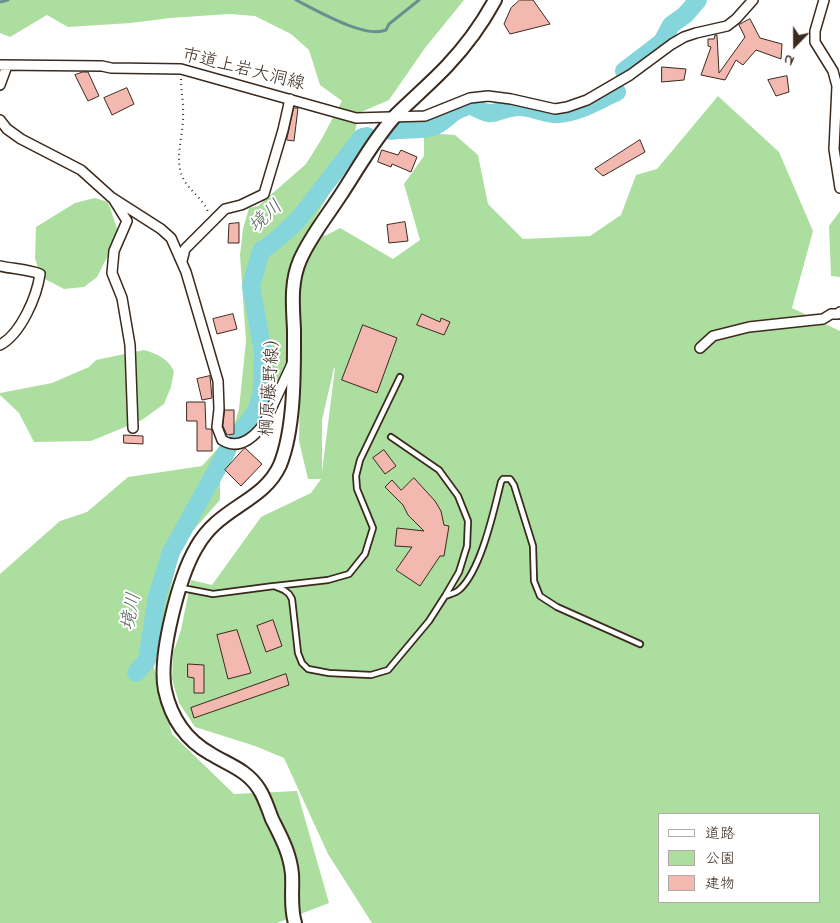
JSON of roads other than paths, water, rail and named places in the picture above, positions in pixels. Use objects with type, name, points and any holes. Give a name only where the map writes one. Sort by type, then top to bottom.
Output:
[{"type":"main road","name":"棡原藤野線）","points":[[295,923],[292,913],[292,876],[288,852],[260,791],[248,775],[237,767],[209,754],[180,728],[165,690],[163,662],[167,640],[180,588],[190,558],[203,537],[219,520],[261,491],[279,466],[289,430],[294,360],[293,290],[294,278],[299,262],[371,148],[396,116],[459,53],[495,0]]},
{"type":"street","name":"市道上岩大洞線","points":[[4,66],[102,66],[111,68],[181,69],[356,118],[425,116],[470,98],[488,96],[556,109],[588,100],[630,75],[672,44],[684,38],[696,33],[727,26],[753,0]]},
{"type":"street","points":[[824,0],[815,31],[815,42],[833,71],[837,86],[834,149],[840,188]]},
{"type":"street","points":[[0,85],[4,66]]},
{"type":"street","points":[[182,262],[185,249],[225,209],[241,205],[264,194],[290,99]]},
{"type":"street","points":[[0,120],[7,130],[21,139],[81,170],[111,197],[165,232],[173,241],[182,262],[218,381],[219,409],[217,426],[222,440],[230,444],[240,444],[248,440],[259,430],[264,424],[294,360]]},
{"type":"street","points":[[111,197],[127,221],[114,251],[112,273],[122,298],[130,345],[134,428]]},
{"type":"street","points":[[0,266],[12,269],[25,269],[40,274],[39,285],[27,312],[15,332],[6,342],[0,345]]},
{"type":"street","points":[[700,348],[713,336],[750,327],[823,320],[831,314],[838,314],[840,312]]},
{"type":"lane","points":[[180,588],[213,594],[328,580],[349,574],[364,554],[373,528],[357,489],[356,476],[360,460],[400,377]]},
{"type":"lane","points":[[274,586],[284,590],[292,599],[298,653],[302,663],[308,669],[330,673],[370,675],[388,670],[429,621],[459,572],[467,546],[468,521],[458,496],[440,470],[391,436]]},
{"type":"lane","points":[[445,596],[459,590],[469,577],[481,552],[501,482],[503,479],[510,479],[534,546],[534,582],[540,596],[557,607],[640,644]]},
{"type":"waterway","points":[[0,2],[8,0]]},
{"type":"waterway","points":[[296,0],[341,22],[366,31],[377,32],[386,30],[389,24],[419,0]]},
{"type":"waterway","name":"境川","points":[[624,71],[662,42],[671,25],[685,15],[698,0]]},
{"type":"waterway","name":"境川","points":[[391,131],[432,127],[459,109],[470,105],[491,113],[517,107],[559,114],[581,109],[617,92]]},
{"type":"waterway","name":"境川","points":[[238,436],[257,410],[262,390],[263,352],[251,286],[261,251],[297,221],[362,137],[367,136]]},
{"type":"waterway","name":"境川","points":[[136,673],[147,660],[157,597],[171,552],[227,451]]}]
